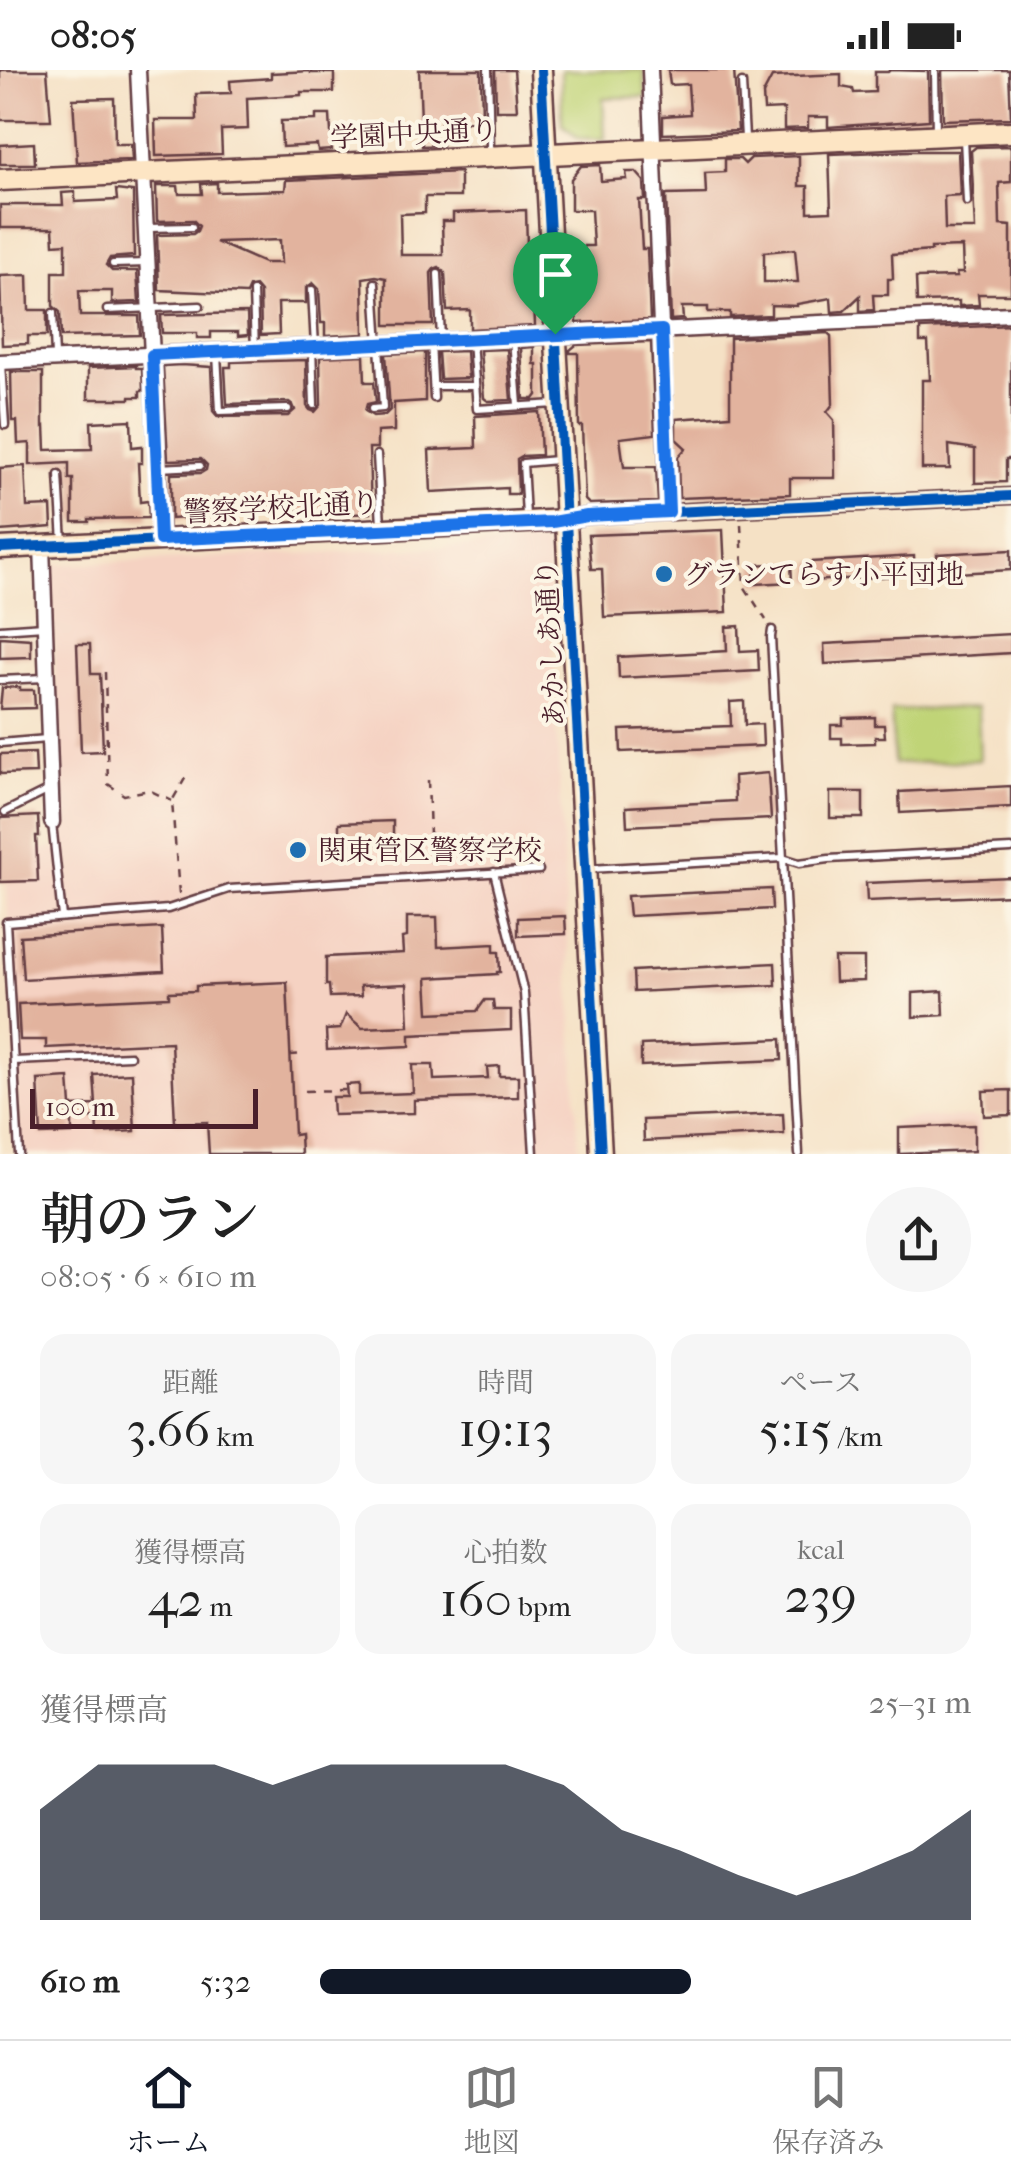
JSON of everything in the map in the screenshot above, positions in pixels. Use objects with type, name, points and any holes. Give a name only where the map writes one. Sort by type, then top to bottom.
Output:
[{"type":"street","points":[[138,70],[160,540]]},
{"type":"street","name":"あかしあ通り","points":[[542,70],[602,1154]]},
{"type":"street","points":[[650,70],[669,512]]},
{"type":"street","name":"学園中央通り","points":[[0,180],[1011,132]]},
{"type":"street","points":[[1,362],[1011,314]]},
{"type":"street","points":[[566,520],[1011,496]]},
{"type":"street","name":"警察学校北通り","points":[[0,548],[566,520]]},
{"type":"street","points":[[52,822],[45,626],[53,546]]},
{"type":"lane","points":[[488,70],[490,147],[496,156]]},
{"type":"lane","points":[[935,70],[936,136]]},
{"type":"lane","points":[[742,83],[745,145]]},
{"type":"lane","points":[[964,134],[968,202]]},
{"type":"lane","points":[[146,228],[192,227]]},
{"type":"lane","points":[[113,264],[147,263]]},
{"type":"lane","points":[[434,398],[438,274]]},
{"type":"lane","points":[[372,408],[383,408],[375,283]]},
{"type":"lane","points":[[312,290],[314,405]]},
{"type":"lane","points":[[253,292],[255,350]]},
{"type":"lane","points":[[107,310],[200,306]]},
{"type":"lane","points":[[52,313],[56,360]]},
{"type":"lane","points":[[513,337],[518,406]]},
{"type":"lane","points":[[472,339],[478,409],[559,404]]},
{"type":"lane","points":[[218,352],[220,411],[288,409]]},
{"type":"lane","points":[[1,362],[5,425]]},
{"type":"lane","points":[[434,386],[475,386]]},
{"type":"lane","points":[[377,455],[381,529]]},
{"type":"lane","points":[[526,523],[524,463],[562,460]]},
{"type":"lane","points":[[157,468],[200,466]]},
{"type":"lane","points":[[53,546],[60,475]]},
{"type":"lane","points":[[0,628],[45,626]]},
{"type":"lane","points":[[772,630],[799,1154]]},
{"type":"lane","points":[[0,680],[46,678]]},
{"type":"lane","points":[[0,743],[48,739]]},
{"type":"lane","points":[[4,812],[50,790]]},
{"type":"lane","points":[[52,822],[62,917]]},
{"type":"lane","points":[[586,869],[783,858],[799,863],[1011,849]]},
{"type":"lane","points":[[20,1154],[3,922],[168,908],[229,889],[539,870]]},
{"type":"lane","points":[[494,872],[524,994],[534,1154]]},
{"type":"lane","points":[[14,1061],[130,1056]]},
{"type":"path","points":[[741,518],[744,586],[772,630]]},
{"type":"path","points":[[105,672],[108,784],[124,795],[149,790],[172,802]]},
{"type":"path","points":[[180,905],[172,802],[187,775]]},
{"type":"path","points":[[428,780],[432,876]]},
{"type":"path","points":[[290,1054],[303,1054]]},
{"type":"path","points":[[304,1092],[346,1090]]},
{"type":"shaded area","name":"関東管区警察学校","points":[[539,543],[547,548],[579,1154],[20,1154],[5,851],[62,848],[51,565]]},
{"type":"shaded area","points":[[979,1119],[981,1154],[893,1154],[891,1122]]},
{"type":"green space","points":[[561,70],[644,70],[646,97],[603,98],[605,139],[578,138],[562,124]]},
{"type":"green space","points":[[978,707],[980,760],[894,764],[891,711]]},
{"type":"building","points":[[0,70],[47,70],[51,120],[0,120]]},
{"type":"building","points":[[419,70],[481,70],[482,121],[441,122],[442,145],[422,146]]},
{"type":"building","points":[[495,70],[514,70],[517,110],[496,110]]},
{"type":"building","points":[[668,70],[734,70],[738,131],[663,134],[663,116],[690,114],[688,84],[670,85]]},
{"type":"building","points":[[944,70],[1009,70],[1011,118],[943,120]]},
{"type":"building","points":[[311,71],[334,73],[334,92],[247,98],[248,129],[221,130],[222,154],[156,156],[155,120],[197,120],[196,94],[231,93],[230,81]]},
{"type":"building","points":[[928,71],[929,120],[828,127],[828,117],[808,117],[808,128],[784,129],[784,109],[764,110],[763,94],[772,77],[841,74],[841,87],[853,89],[854,93],[875,92],[875,72]]},
{"type":"building","points":[[114,98],[115,144],[131,144],[132,160],[77,162],[73,99]]},
{"type":"building","points":[[316,115],[330,115],[332,150],[318,151],[317,145],[282,147],[281,121],[316,120]]},
{"type":"building","points":[[34,143],[35,164],[0,164],[0,145]]},
{"type":"building","points":[[1011,146],[1011,182],[999,183],[1000,225],[1011,226],[1011,294],[978,294],[979,305],[959,306],[959,301],[917,302],[916,278],[957,277],[956,273],[963,273],[962,247],[931,248],[892,254],[893,279],[888,279],[888,295],[873,295],[874,310],[860,311],[860,296],[844,311],[832,312],[831,298],[797,306],[771,305],[771,315],[730,317],[730,312],[708,312],[708,307],[682,307],[683,319],[671,320],[666,195],[706,194],[705,173],[725,172],[725,159],[740,159],[745,164],[751,158],[799,156],[799,186],[808,186],[808,212],[831,211],[829,154],[958,151],[960,195],[944,196],[945,229],[975,229],[971,151],[976,147]],"holes":[[[795,249],[798,282],[764,282],[764,252]]]},
{"type":"building","points":[[600,165],[601,181],[627,179],[626,172],[636,172],[644,181],[645,200],[639,200],[642,249],[647,249],[650,320],[577,323],[575,269],[585,269],[584,246],[593,246],[591,210],[571,210],[571,179],[581,166]]},
{"type":"building","points":[[460,172],[460,197],[425,197],[425,213],[400,214],[401,255],[443,255],[442,221],[453,221],[453,213],[526,210],[527,247],[532,247],[535,326],[470,329],[470,310],[447,311],[445,273],[439,267],[431,273],[433,325],[386,325],[386,278],[363,278],[364,334],[325,336],[319,289],[313,283],[306,288],[306,303],[278,303],[279,334],[261,335],[260,292],[255,286],[249,287],[246,294],[159,290],[157,235],[193,234],[199,226],[193,220],[157,221],[156,186],[178,186],[179,194],[202,194],[201,184],[217,183],[217,192],[285,190],[286,180]],"holes":[[[280,240],[281,263],[264,263],[216,242]]]},
{"type":"building","points":[[116,190],[133,192],[134,256],[110,258],[106,265],[112,271],[137,271],[139,302],[112,303],[112,291],[79,291],[80,316],[139,316],[140,335],[61,337],[60,312],[53,306],[53,272],[66,272],[66,243],[54,244],[53,228],[0,228],[0,205],[63,205],[62,193],[75,192],[75,202],[117,200]]},
{"type":"building","points":[[28,275],[29,310],[47,310],[47,336],[28,336],[28,344],[2,345],[0,276]]},
{"type":"building","points":[[247,313],[248,335],[211,332],[211,338],[197,338],[197,333],[162,333],[161,315]]},
{"type":"building","points":[[1011,325],[1011,459],[1006,459],[1006,482],[975,483],[975,449],[949,445],[950,469],[922,469],[922,380],[930,380],[928,342],[920,342],[920,329]]},
{"type":"building","points":[[828,333],[833,404],[827,412],[834,420],[835,478],[790,478],[790,494],[679,498],[678,457],[686,448],[676,439],[676,419],[730,415],[730,338]]},
{"type":"building","points":[[651,342],[655,434],[620,438],[624,467],[656,467],[658,502],[589,504],[585,500],[579,426],[578,353],[570,350],[576,345]]},
{"type":"building","points":[[534,347],[537,395],[524,399],[521,348]]},
{"type":"building","points":[[507,349],[511,400],[488,401],[484,398],[480,350]]},
{"type":"building","points":[[466,351],[468,378],[440,379],[438,352]]},
{"type":"building","points":[[425,352],[425,401],[394,403],[394,431],[377,432],[377,448],[369,448],[371,513],[212,512],[212,516],[171,519],[171,474],[201,473],[207,465],[201,459],[168,460],[163,366],[211,367],[213,411],[218,417],[288,416],[295,410],[289,402],[227,404],[225,367],[231,367],[231,362],[306,360],[307,406],[315,412],[321,405],[320,357],[364,355],[365,382],[374,382],[376,402],[367,404],[365,411],[373,416],[385,415],[390,410],[386,354]]},
{"type":"building","points":[[88,368],[142,368],[140,397],[88,399]]},
{"type":"building","points":[[11,372],[43,372],[46,450],[92,449],[91,422],[131,420],[132,447],[142,446],[142,463],[138,463],[140,502],[148,501],[149,518],[73,522],[69,463],[30,465],[30,443],[18,444],[17,421],[12,421]]},
{"type":"building","points":[[539,412],[541,455],[517,459],[518,494],[507,494],[507,488],[431,492],[429,450],[476,448],[475,416]]},
{"type":"building","points":[[25,466],[27,507],[51,506],[52,527],[0,531],[0,468]]},
{"type":"building","name":"グランてらす小平団地","points":[[723,530],[727,612],[604,617],[602,569],[591,569],[588,535]]},
{"type":"building","points":[[1011,550],[1011,570],[938,574],[937,554]]},
{"type":"building","points":[[914,556],[915,575],[810,581],[811,562]]},
{"type":"building","points":[[791,563],[792,582],[755,584],[754,565]]},
{"type":"building","points":[[739,626],[740,651],[758,650],[759,671],[619,678],[618,657],[727,651],[726,627]]},
{"type":"building","points":[[1011,634],[1011,653],[825,664],[824,644]]},
{"type":"building","points":[[0,637],[31,639],[31,657],[0,658]]},
{"type":"building","points":[[77,644],[90,644],[91,674],[100,674],[103,751],[81,752]]},
{"type":"building","points":[[2,688],[34,690],[35,708],[0,709]]},
{"type":"building","points":[[744,701],[745,725],[762,724],[763,746],[621,752],[620,730],[731,726],[730,702]]},
{"type":"building","points":[[875,717],[875,725],[884,725],[885,737],[875,737],[875,743],[842,744],[842,738],[831,738],[831,725],[843,725],[843,718]]},
{"type":"building","points":[[35,753],[36,773],[0,774],[0,754]]},
{"type":"building","points":[[768,773],[771,819],[627,826],[626,807],[735,801],[734,776]]},
{"type":"building","points":[[1011,786],[1011,807],[900,813],[899,792]]},
{"type":"building","points":[[830,792],[863,792],[863,818],[830,818]]},
{"type":"building","points":[[38,816],[38,881],[0,882],[0,818]]},
{"type":"building","points":[[393,821],[393,843],[339,845],[339,823]]},
{"type":"building","points":[[1011,877],[1011,895],[867,901],[866,883]]},
{"type":"building","points":[[771,889],[772,909],[629,916],[627,896]]},
{"type":"building","points":[[565,916],[566,934],[518,936],[518,918]]},
{"type":"building","points":[[407,917],[437,917],[438,947],[494,944],[494,952],[499,952],[497,974],[427,978],[429,1013],[477,1011],[485,1000],[493,1000],[494,1010],[511,1010],[511,1030],[410,1035],[410,1046],[327,1050],[326,1030],[340,1029],[346,1014],[362,1028],[409,1026],[407,984],[360,986],[361,996],[330,997],[326,985],[326,957],[403,953]]},
{"type":"building","points":[[162,928],[164,971],[23,979],[20,936]]},
{"type":"building","points":[[834,958],[864,958],[864,981],[835,982]]},
{"type":"building","points":[[775,963],[776,985],[634,992],[633,971]]},
{"type":"building","points":[[287,982],[294,1135],[300,1134],[301,1154],[209,1154],[207,1122],[175,1123],[171,1042],[46,1048],[46,1040],[20,1040],[18,1004],[169,997],[169,992],[196,991],[196,986]]},
{"type":"building","points":[[943,991],[944,1015],[913,1017],[913,993]]},
{"type":"building","points":[[781,1039],[782,1060],[641,1066],[641,1045]]},
{"type":"building","points":[[412,1065],[433,1065],[434,1080],[488,1078],[487,1067],[499,1066],[499,1076],[518,1076],[518,1097],[414,1100],[414,1113],[333,1115],[332,1097],[347,1097],[346,1085],[359,1084],[359,1095],[413,1093]]},
{"type":"building","points":[[132,1073],[135,1131],[98,1133],[97,1118],[72,1119],[72,1134],[41,1135],[38,1080],[69,1078],[71,1106],[96,1105],[94,1075]]},
{"type":"building","points":[[1011,1090],[1011,1115],[984,1116],[983,1091]]},
{"type":"building","points":[[783,1114],[784,1134],[644,1141],[643,1120]]},
{"type":"building","points":[[974,1125],[974,1151],[899,1154],[899,1128]]},
{"type":"cycle path","points":[[541,70],[601,1154]]},
{"type":"cycle path","points":[[0,548],[1011,496]]},
{"type":"place","name":"グランてらす小平団地","points":[[664,574]]},
{"type":"place","name":"関東管区警察学校","points":[[298,850]]},
{"type":"route","points":[[662,330],[669,512],[552,522],[160,540],[152,355],[555,334],[662,330]]}]
